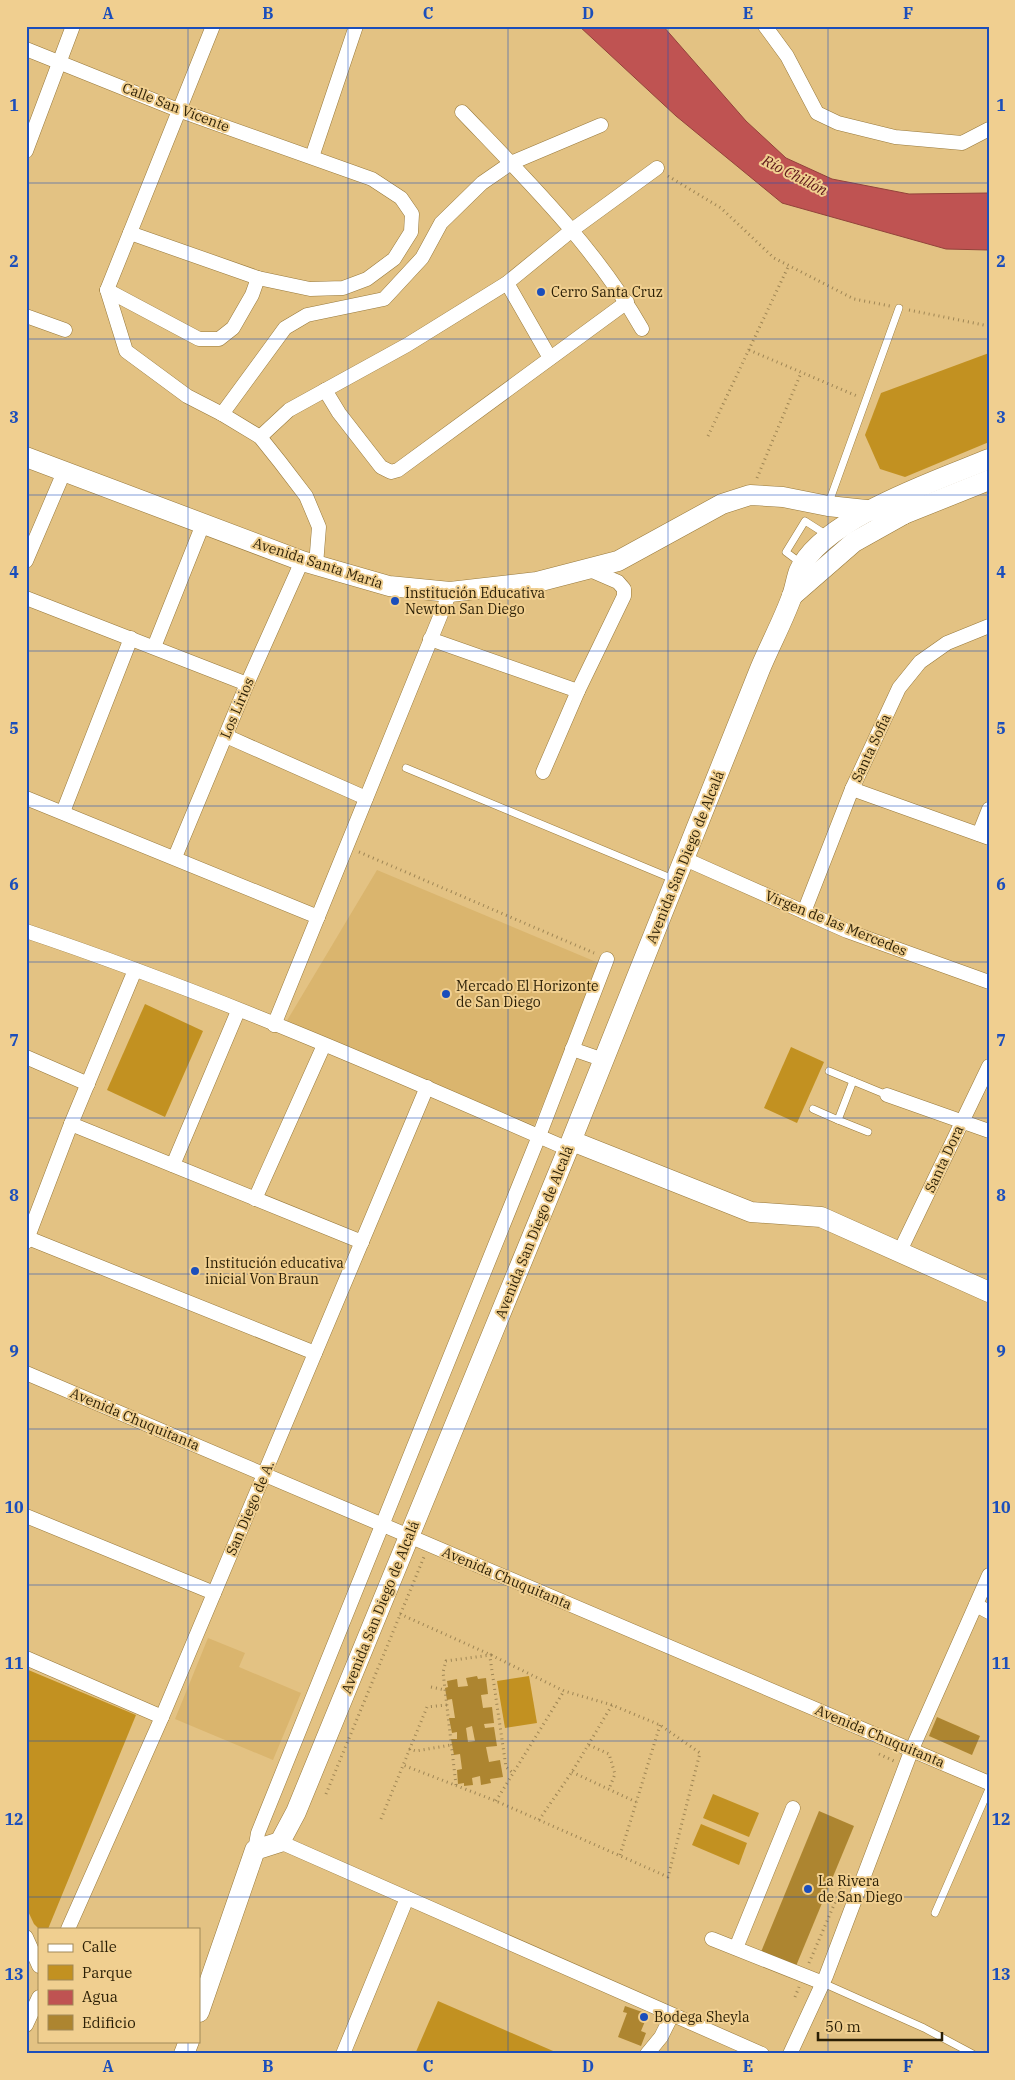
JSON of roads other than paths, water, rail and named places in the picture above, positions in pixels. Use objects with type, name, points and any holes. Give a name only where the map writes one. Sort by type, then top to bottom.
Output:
[{"type":"street","points":[[26,151],[73,26]]},
{"type":"street","points":[[213,26],[107,290],[126,351],[187,396],[260,437],[289,410],[407,345],[508,283],[572,230],[657,168]]},
{"type":"street","points":[[312,157],[356,26]]},
{"type":"street","points":[[765,26],[787,56],[816,113],[838,123],[894,138],[962,142],[989,129]]},
{"type":"street","name":"Calle San Vicente","points":[[26,49],[178,110],[372,179],[401,198],[412,214],[411,232],[394,259],[367,279],[343,288],[310,289],[258,278],[130,233]]},
{"type":"street","points":[[462,112],[572,230],[627,302],[642,329]]},
{"type":"street","points":[[222,414],[285,328],[307,315],[384,298],[422,258],[441,223],[482,183],[511,163],[601,125]]},
{"type":"street","points":[[107,290],[199,340],[218,339],[232,328],[252,294],[258,278]]},
{"type":"street","points":[[508,283],[550,358]]},
{"type":"street","points":[[325,390],[339,414],[381,467],[391,472],[398,470],[627,302]]},
{"type":"street","points":[[26,316],[65,330]]},
{"type":"street","name":"Los Lirios","points":[[175,857],[247,684],[310,563],[319,527],[306,496],[260,437]]},
{"type":"street","name":"Avenida Santa María","points":[[26,457],[310,563],[389,586],[450,592],[537,582],[618,561],[722,504],[750,495],[783,496],[815,510],[872,510],[904,514]]},
{"type":"street","name":"Avenida San Diego de Alcalá","points":[[280,1842],[296,1812],[570,1145],[760,669],[792,596],[799,570],[819,544],[872,510],[894,498],[989,459]]},
{"type":"street","points":[[26,561],[64,472]]},
{"type":"street","name":"Avenida San Diego de Alcalá","points":[[792,596],[854,542],[904,514],[989,480]]},
{"type":"street","points":[[154,647],[203,524]]},
{"type":"street","points":[[543,772],[578,691],[624,596],[624,589],[618,582],[588,569]]},
{"type":"street","points":[[274,1025],[450,592]]},
{"type":"street","points":[[26,598],[247,684]]},
{"type":"street","name":"Santa Sofia","points":[[804,912],[852,789],[898,688],[920,662],[947,643],[989,626]]},
{"type":"street","points":[[63,812],[130,638]]},
{"type":"street","points":[[430,639],[578,691]]},
{"type":"street","points":[[226,736],[366,798]]},
{"type":"street","points":[[852,789],[984,836],[989,808]]},
{"type":"street","points":[[26,798],[175,857],[318,917]]},
{"type":"street","name":"Virgen de las Mercedes","points":[[685,859],[846,931],[989,982]]},
{"type":"street","points":[[26,931],[135,970],[238,1010],[427,1087],[538,1136],[570,1145],[751,1212],[821,1217],[989,1292]]},
{"type":"street","name":"Avenida San Diego de Alcalá","points":[[200,2009],[255,1850],[258,1833],[538,1136],[607,959]]},
{"type":"street","points":[[135,970],[71,1124],[27,1240],[315,1353]]},
{"type":"street","points":[[173,1165],[238,1010]]},
{"type":"street","points":[[255,1199],[324,1045]]},
{"type":"street","points":[[572,1049],[604,1060]]},
{"type":"street","points":[[26,1058],[88,1084]]},
{"type":"street","name":"Santa Dora","points":[[899,1253],[989,1066]]},
{"type":"street","name":"San Diego de A.","points":[[68,1928],[162,1717],[427,1087]]},
{"type":"street","points":[[887,1095],[989,1131]]},
{"type":"street","points":[[71,1124],[362,1242]]},
{"type":"street","name":"Avenida Chuquitanta","points":[[26,1373],[989,1783]]},
{"type":"street","points":[[26,1516],[214,1593]]},
{"type":"street","points":[[790,2054],[823,1983],[912,1749],[989,1575]]},
{"type":"street","points":[[976,1605],[989,1612]]},
{"type":"street","points":[[26,1658],[162,1717]]},
{"type":"street","points":[[736,1948],[792,1808]]},
{"type":"street","points":[[255,1850],[280,1842],[762,2054]]},
{"type":"street","points":[[343,2054],[406,1898]]},
{"type":"street","points":[[26,1937],[38,1964]]},
{"type":"street","points":[[712,1939],[823,1983]]},
{"type":"street","points":[[26,2025],[38,1999]]},
{"type":"street","points":[[647,2054],[661,2037],[672,2015]]},
{"type":"street","points":[[184,2054],[189,2042]]},
{"type":"lane","points":[[803,565],[786,552],[815,510],[864,399],[899,308]]},
{"type":"lane","points":[[815,510],[830,536]]},
{"type":"lane","points":[[406,768],[676,880]]},
{"type":"lane","points":[[829,1071],[887,1095]]},
{"type":"lane","points":[[838,1120],[853,1081]]},
{"type":"lane","points":[[812,1109],[868,1132]]},
{"type":"lane","points":[[935,1913],[989,1789]]},
{"type":"lane","points":[[823,1983],[924,2028],[973,2054]]},
{"type":"water","name":"Río Chillón","points":[[579,26],[663,26],[746,121],[786,158],[832,179],[909,194],[989,193],[989,250],[946,249],[782,203],[676,116]]},
{"type":"place","name":"Cerro Santa Cruz","points":[[541,292]]},
{"type":"place","name":"Institución Educativa Newton San Diego","points":[[395,601]]},
{"type":"place","name":"Mercado El Horizonte de San Diego","points":[[446,994]]},
{"type":"place","name":"Institución educativa inicial Von Braun","points":[[195,1271]]},
{"type":"place","name":"La Rivera de San Diego","points":[[808,1889]]},
{"type":"place","name":"Bodega Sheyla","points":[[644,2017]]}]
